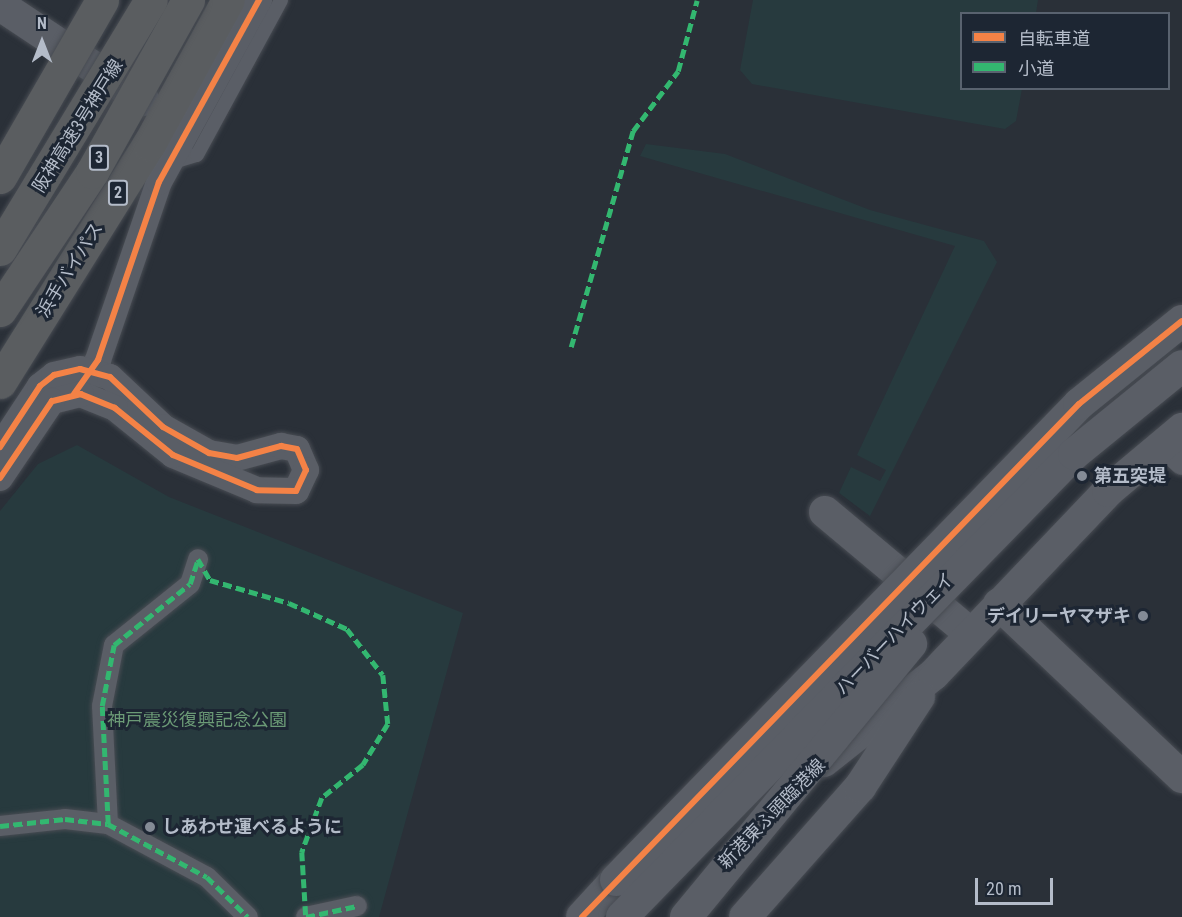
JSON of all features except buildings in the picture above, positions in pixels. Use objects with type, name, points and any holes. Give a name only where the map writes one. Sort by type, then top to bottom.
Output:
[{"type":"highway","points":[[0,177],[102,0]]},
{"type":"highway","name":"阪神高速3号神戸線","points":[[0,249],[151,0]]},
{"type":"highway","name":"阪神高速3号神戸線","points":[[0,310],[92,172],[188,0]]},
{"type":"highway","name":"浜手バイパス","points":[[0,382],[148,144],[228,0]]},
{"type":"street","points":[[74,394],[93,372],[169,163],[259,0]]},
{"type":"street","points":[[0,5],[143,100]]},
{"type":"street","points":[[582,917],[1079,404],[1182,321]]},
{"type":"street","name":"ハーバーハイウェイ","points":[[622,917],[1074,454],[1182,366]]},
{"type":"street","points":[[0,447],[40,386],[54,375],[93,372],[110,377],[163,427],[209,453],[237,458],[281,446],[297,449],[304,457],[302,483],[285,495],[258,490],[173,454],[98,397],[74,394],[52,401],[0,478]]},
{"type":"street","name":"ハーバーハイウェイ","points":[[643,917],[934,616],[1083,466],[1182,386]]},
{"type":"street","name":"新港東ふ頭臨港線","points":[[674,917],[808,773],[934,674],[1108,491],[1176,445]]},
{"type":"street","points":[[825,512],[971,634]]},
{"type":"street","points":[[108,824],[102,706],[114,645],[189,584],[198,559]]},
{"type":"street","points":[[999,604],[1182,777]]},
{"type":"street","points":[[686,917],[934,616]]},
{"type":"street","name":"新港東ふ頭臨港線","points":[[745,917],[860,787],[934,674]]},
{"type":"street","points":[[0,826],[55,820],[108,824],[207,877],[248,917]]},
{"type":"street","points":[[306,917],[357,906]]},
{"type":"lane","points":[[169,163],[197,155],[281,0]]},
{"type":"green space","points":[[753,0],[1038,0],[1036,12],[960,12],[960,90],[1022,90],[1016,121],[1005,129],[752,84],[740,70]]},
{"type":"green space","points":[[646,144],[725,154],[870,210],[984,241],[997,262],[870,516],[839,493],[851,467],[880,481],[886,470],[857,455],[955,246],[640,156]]},
{"type":"green space","name":"神戸震災復興記念公園","points":[[77,445],[169,497],[463,613],[379,917],[0,917],[0,511],[38,464]]},
{"type":"marked path","points":[[571,347],[633,131],[678,71],[697,0]]},
{"type":"marked path","points":[[198,559],[210,580],[289,603],[347,629],[383,675],[388,724],[363,765],[322,798],[302,852],[306,917]]},
{"type":"marked path","points":[[108,824],[102,706],[114,645],[190,584],[198,559]]},
{"type":"marked path","points":[[0,826],[65,819],[108,824],[207,877],[248,917]]},
{"type":"marked path","points":[[306,917],[357,906]]},
{"type":"cycle path","points":[[74,394],[98,360],[159,182],[259,0]]},
{"type":"cycle path","points":[[582,917],[1079,404],[1182,321]]},
{"type":"cycle path","points":[[0,447],[40,386],[54,375],[80,369],[110,377],[163,427],[209,453],[237,458],[281,446],[297,449],[306,470],[296,491],[257,490],[173,455],[115,408],[81,394],[52,401],[0,478]]},
{"type":"place","name":"第五突堤","points":[[1082,476]]},
{"type":"place","name":"デイリーヤマザキ","points":[[1143,616]]},
{"type":"place","name":"しあわせ運べるように","points":[[150,827]]}]
